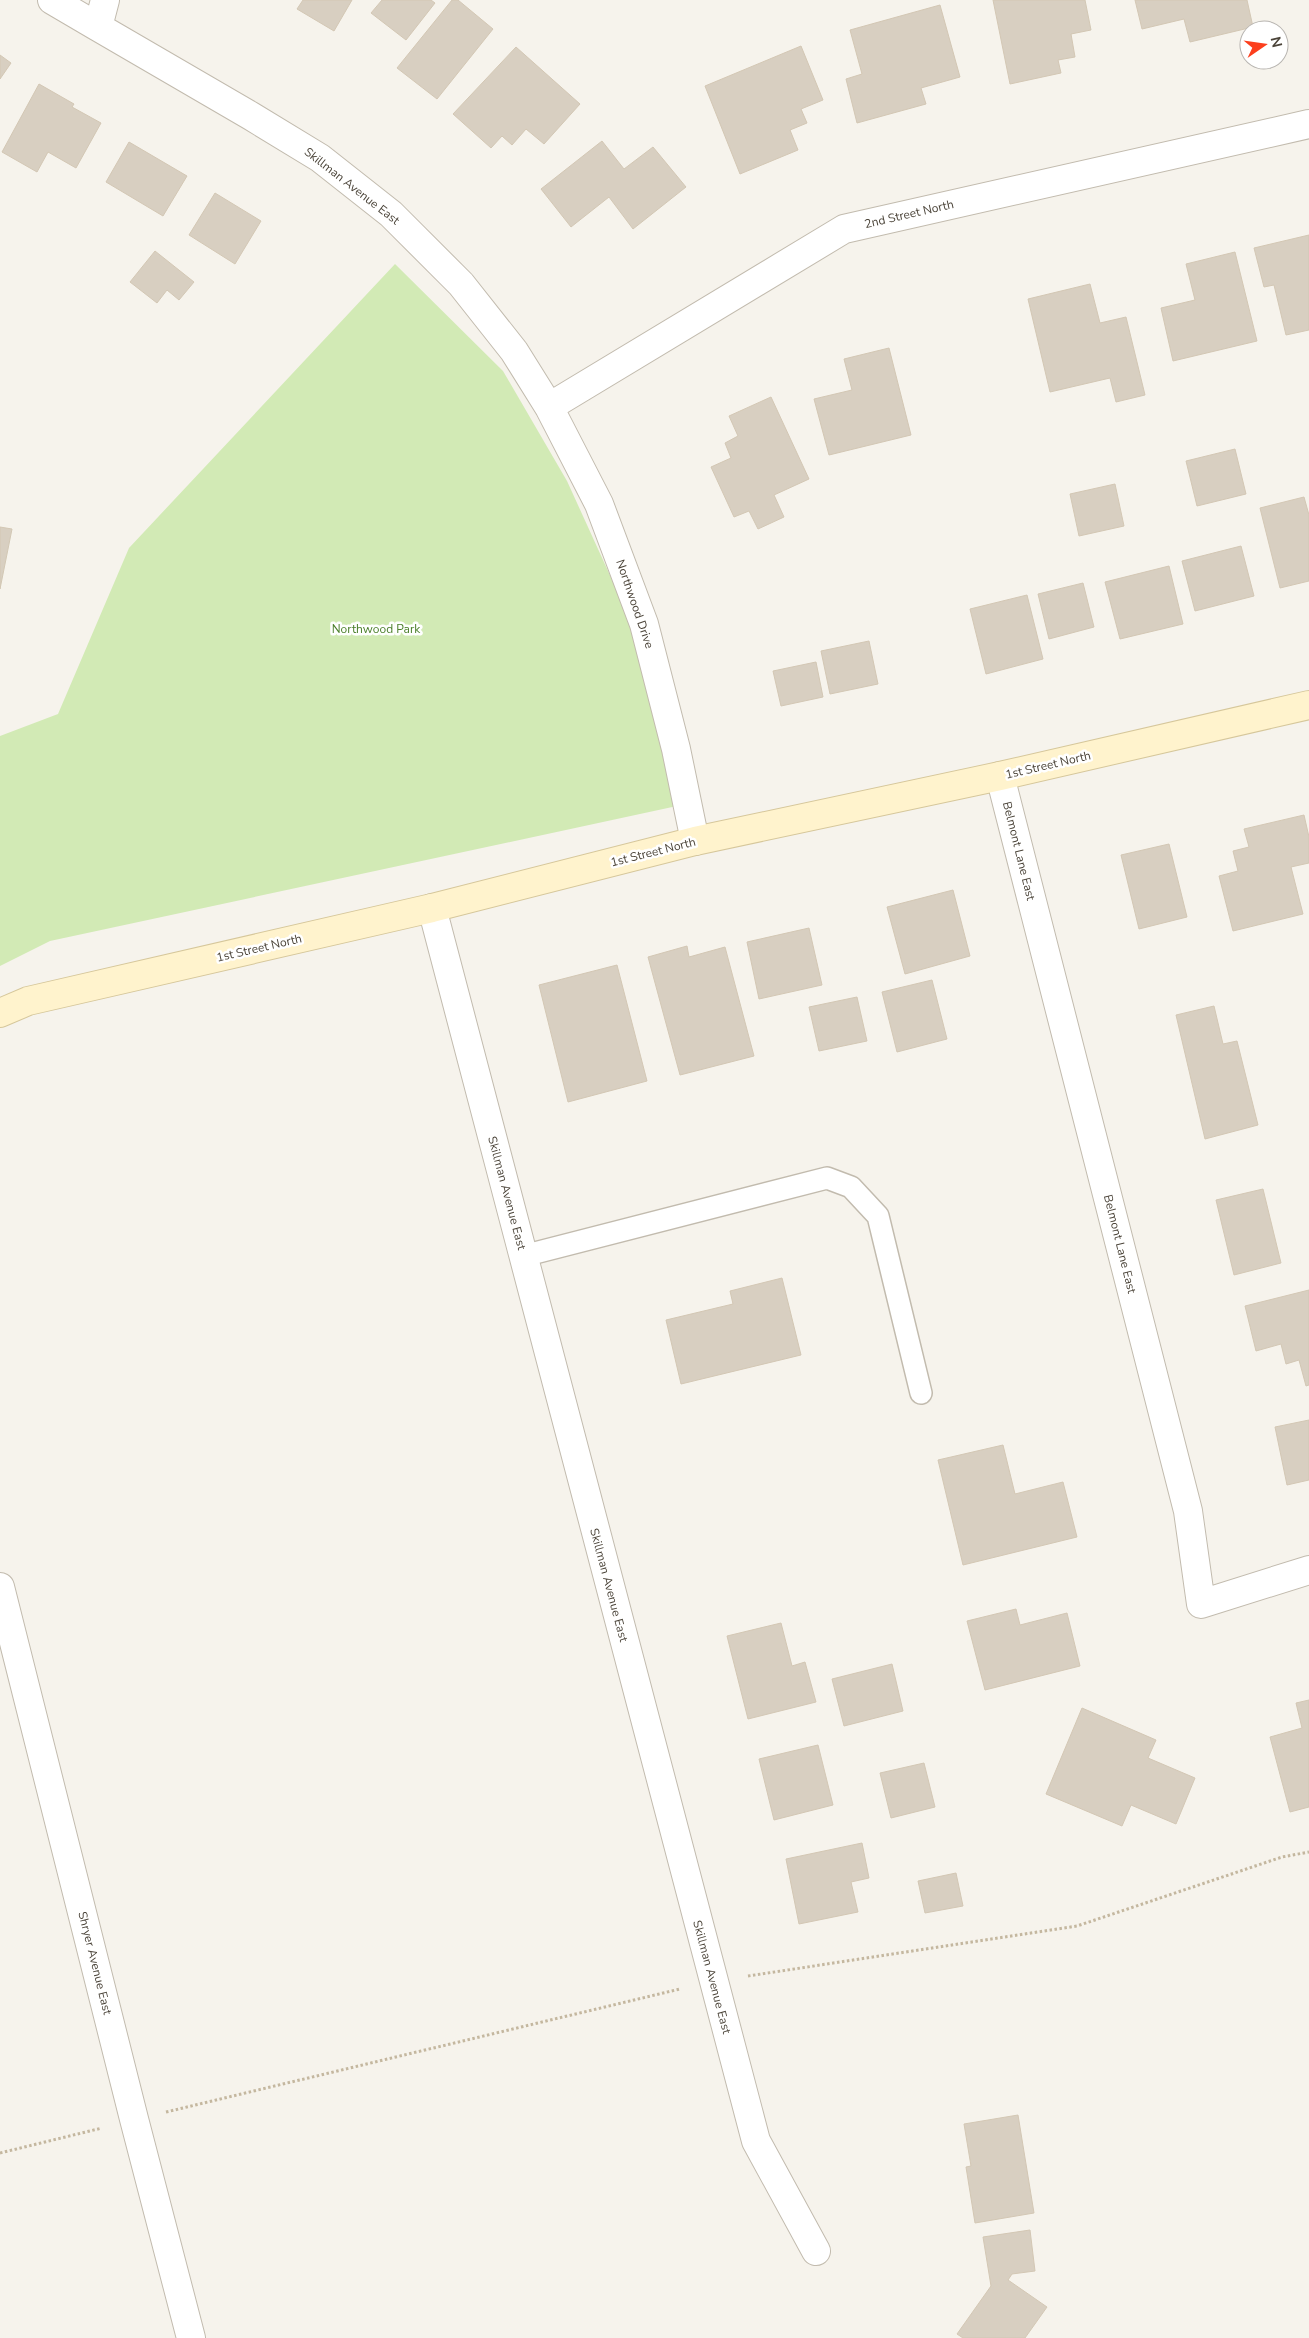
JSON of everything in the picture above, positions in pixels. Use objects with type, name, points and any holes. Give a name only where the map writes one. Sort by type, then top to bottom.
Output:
[{"type":"street","points":[[52,0],[98,27],[105,0]]},
{"type":"street","name":"Skillman Avenue East","points":[[98,27],[320,158],[391,214],[461,284],[514,351],[550,407]]},
{"type":"street","name":"2nd Street North","points":[[550,407],[844,229],[1309,124]]},
{"type":"street","name":"Northwood Drive","points":[[550,407],[598,504],[644,624],[676,749],[695,841]]},
{"type":"street","name":"1st Street North","points":[[0,1013],[28,1001],[432,908],[695,841],[1000,776],[1309,705]]},
{"type":"street","name":"Belmont Lane East","points":[[1000,776],[1188,1511],[1201,1604],[1309,1570]]},
{"type":"street","name":"Skillman Avenue East","points":[[432,908],[756,2141],[816,2251]]},
{"type":"street","name":"Shryer Avenue East","points":[[0,1587],[134,2119],[192,2338]]},
{"type":"lane","points":[[523,1256],[827,1178],[851,1187],[878,1216],[922,1393]]},
{"type":"path","points":[[0,2153],[134,2119],[713,1981],[1077,1926],[1282,1857],[1309,1852]]},
{"type":"green space","name":"Northwood Park","points":[[395,264],[503,371],[567,481],[629,617],[677,806],[50,941],[0,966],[0,736],[58,714],[129,548]]},
{"type":"building","points":[[303,0],[352,0],[334,31],[297,9]]},
{"type":"building","points":[[382,0],[431,0],[435,3],[406,40],[371,13]]},
{"type":"building","points":[[452,0],[458,0],[493,29],[437,99],[397,68]]},
{"type":"building","points":[[993,0],[1085,0],[1091,30],[1071,34],[1075,57],[1058,60],[1061,73],[1010,84]]},
{"type":"building","points":[[1135,0],[1247,0],[1251,20],[1239,20],[1239,30],[1190,42],[1184,19],[1142,29]]},
{"type":"building","points":[[940,5],[960,77],[921,88],[926,104],[857,123],[846,79],[862,74],[850,30]]},
{"type":"building","points":[[801,46],[823,100],[801,109],[807,123],[790,130],[798,150],[740,174],[705,86]]},
{"type":"building","points":[[516,47],[580,104],[544,144],[526,129],[512,145],[502,136],[491,148],[453,114]]},
{"type":"building","points":[[0,55],[11,63],[0,79]]},
{"type":"building","points":[[39,84],[74,104],[72,107],[101,123],[76,168],[48,152],[37,172],[2,152]]},
{"type":"building","points":[[602,141],[624,169],[653,147],[686,187],[633,229],[609,197],[571,227],[541,189]]},
{"type":"building","points":[[129,142],[187,176],[163,216],[106,182]]},
{"type":"building","points":[[215,193],[261,221],[235,264],[189,235]]},
{"type":"building","points":[[1309,235],[1309,330],[1286,335],[1274,285],[1264,287],[1254,248]]},
{"type":"building","points":[[155,251],[194,282],[179,300],[167,290],[157,303],[130,282]]},
{"type":"building","points":[[1235,252],[1257,341],[1173,361],[1161,308],[1195,300],[1186,264]]},
{"type":"building","points":[[1090,284],[1100,323],[1126,317],[1145,395],[1116,402],[1110,378],[1050,392],[1028,299]]},
{"type":"building","points":[[889,348],[911,435],[829,455],[814,399],[852,390],[844,359]]},
{"type":"building","points":[[771,397],[809,479],[774,495],[784,517],[758,529],[749,511],[734,517],[711,467],[731,458],[725,443],[738,436],[729,416]]},
{"type":"building","points":[[1235,449],[1246,494],[1197,506],[1186,461]]},
{"type":"building","points":[[1115,484],[1124,526],[1079,536],[1070,494]]},
{"type":"building","points":[[1304,497],[1309,515],[1309,581],[1280,588],[1260,508]]},
{"type":"building","points":[[0,527],[12,529],[0,589]]},
{"type":"building","points":[[1241,546],[1254,596],[1195,611],[1182,561]]},
{"type":"building","points":[[1169,566],[1183,624],[1120,639],[1105,582]]},
{"type":"building","points":[[1083,583],[1094,627],[1049,639],[1038,594]]},
{"type":"building","points":[[1027,595],[1043,659],[986,674],[970,609]]},
{"type":"building","points":[[869,641],[878,684],[830,694],[821,651]]},
{"type":"building","points":[[816,662],[823,697],[781,706],[773,671]]},
{"type":"building","points":[[1304,815],[1309,837],[1309,863],[1291,867],[1303,914],[1233,931],[1219,876],[1238,871],[1233,851],[1249,847],[1244,829]]},
{"type":"building","points":[[1169,844],[1187,917],[1139,929],[1121,855]]},
{"type":"building","points":[[953,890],[970,956],[905,974],[887,907]]},
{"type":"building","points":[[809,928],[822,985],[759,999],[747,942]]},
{"type":"building","points":[[687,946],[689,957],[725,947],[754,1056],[680,1075],[648,957]]},
{"type":"building","points":[[617,965],[647,1081],[568,1102],[539,985]]},
{"type":"building","points":[[932,980],[947,1039],[897,1052],[882,992]]},
{"type":"building","points":[[857,997],[867,1041],[819,1051],[809,1007]]},
{"type":"building","points":[[1214,1006],[1223,1044],[1237,1041],[1258,1125],[1205,1139],[1176,1015]]},
{"type":"building","points":[[1263,1189],[1281,1263],[1234,1275],[1216,1200]]},
{"type":"building","points":[[782,1278],[801,1355],[681,1384],[666,1320],[733,1304],[730,1291]]},
{"type":"building","points":[[1309,1290],[1309,1385],[1306,1386],[1299,1360],[1286,1364],[1281,1344],[1256,1351],[1245,1306]]},
{"type":"building","points":[[1309,1420],[1309,1480],[1287,1485],[1275,1427]]},
{"type":"building","points":[[1003,1445],[1015,1494],[1063,1482],[1077,1537],[963,1565],[938,1460]]},
{"type":"building","points":[[1016,1609],[1020,1625],[1067,1613],[1080,1666],[985,1690],[967,1621]]},
{"type":"building","points":[[781,1623],[792,1666],[805,1662],[816,1702],[748,1719],[727,1636]]},
{"type":"building","points":[[892,1664],[903,1711],[844,1726],[832,1679]]},
{"type":"building","points":[[1309,1700],[1309,1807],[1290,1812],[1270,1737],[1302,1728],[1296,1703]]},
{"type":"building","points":[[1082,1708],[1156,1740],[1148,1758],[1195,1778],[1176,1824],[1131,1805],[1122,1826],[1046,1794]]},
{"type":"building","points":[[818,1745],[833,1805],[774,1820],[759,1759]]},
{"type":"building","points":[[924,1763],[935,1807],[891,1818],[880,1773]]},
{"type":"building","points":[[862,1843],[869,1878],[851,1882],[858,1912],[799,1924],[786,1859]]},
{"type":"building","points":[[956,1873],[963,1906],[925,1913],[918,1881]]},
{"type":"building","points":[[1018,2115],[1034,2213],[975,2223],[966,2167],[971,2166],[964,2124]]},
{"type":"building","points":[[1030,2230],[1035,2271],[1012,2274],[1008,2280],[1047,2307],[1025,2338],[963,2338],[957,2334],[991,2286],[983,2237]]}]
